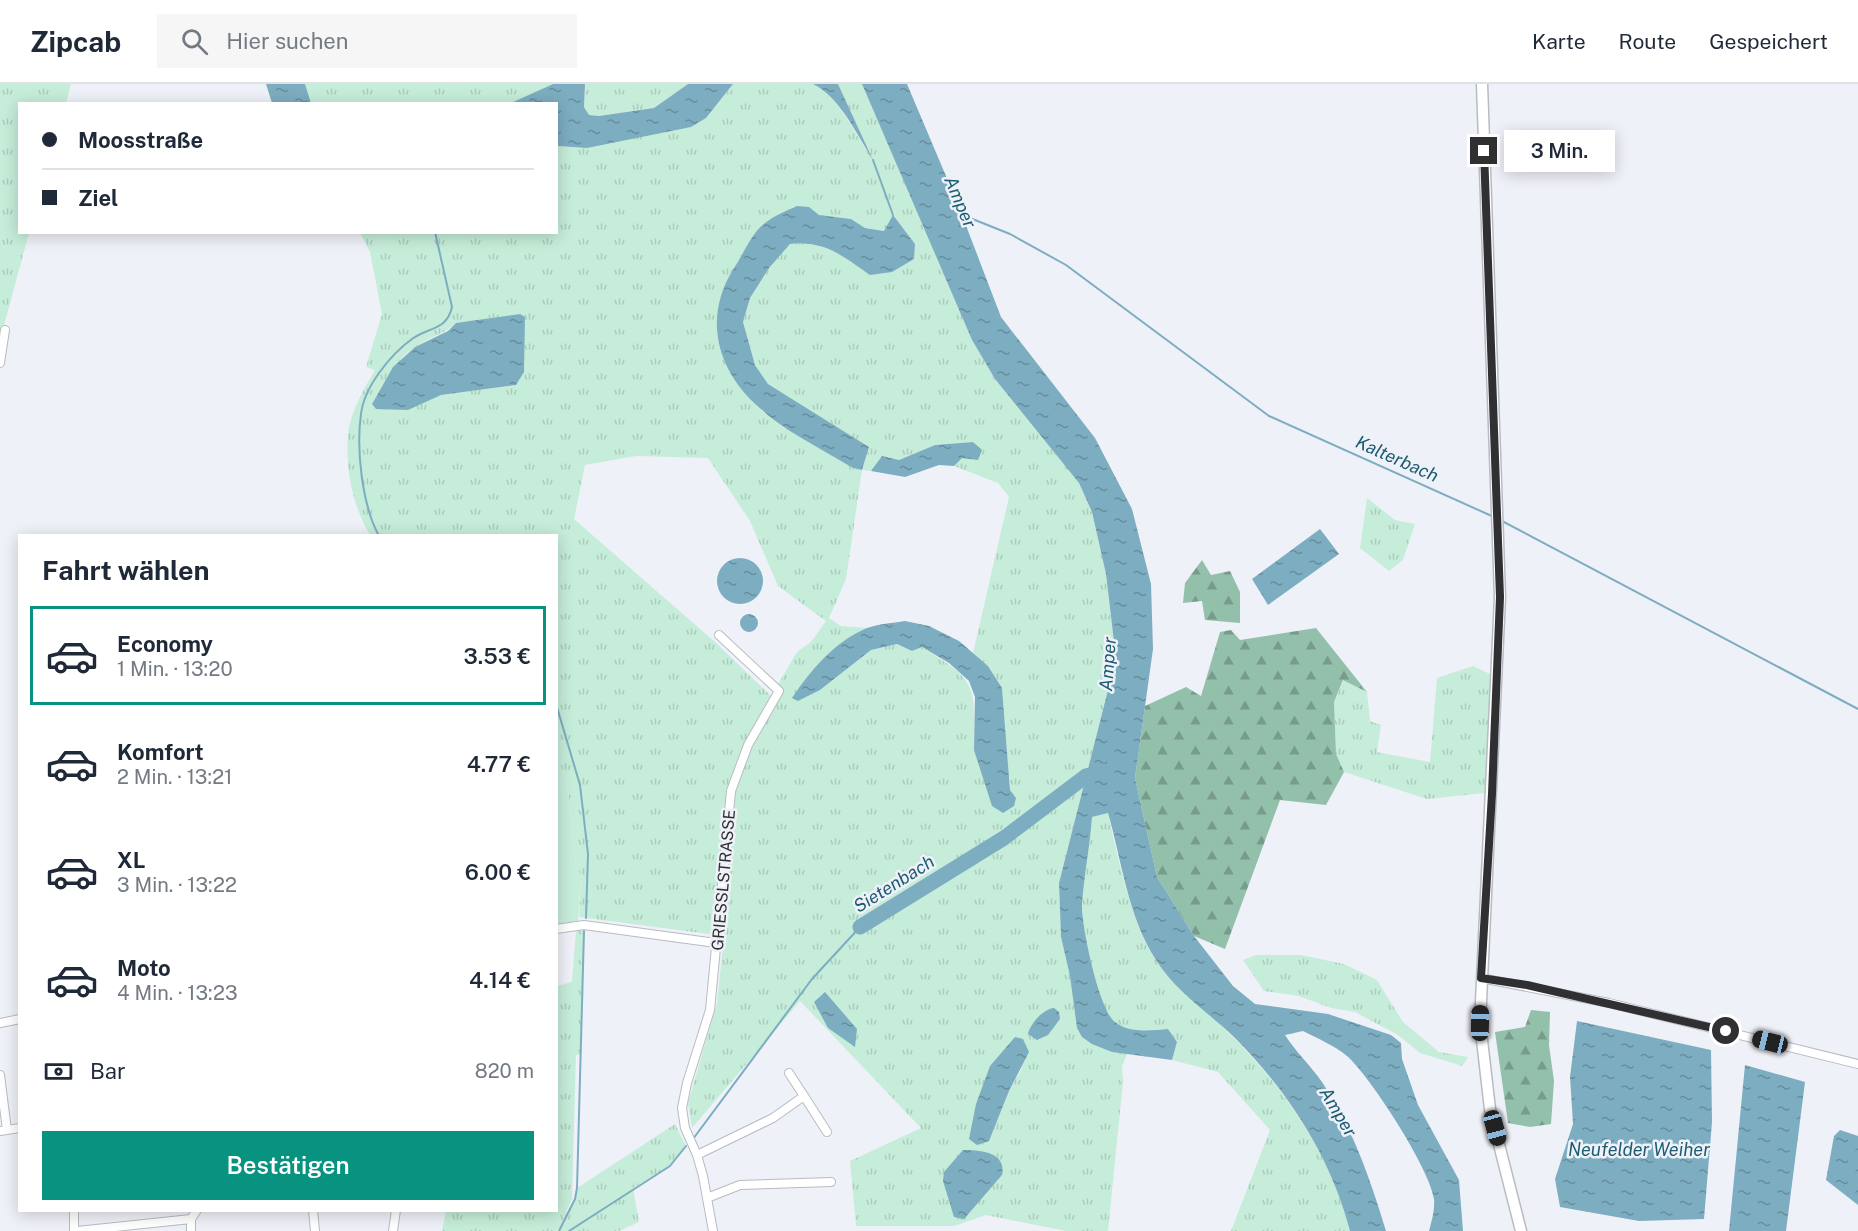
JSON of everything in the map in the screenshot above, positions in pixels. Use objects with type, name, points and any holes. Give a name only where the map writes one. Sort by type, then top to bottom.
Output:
[{"type":"main road","points":[[1482,84],[1487,282],[1499,539],[1499,665],[1481,978],[1482,1061],[1490,1109],[1521,1231]]},
{"type":"street","points":[[0,363],[5,330]]},
{"type":"street","name":"GRIESSLSTRASSE","points":[[713,1231],[698,1155],[685,1128],[682,1108],[687,1083],[710,1010],[726,825],[734,779],[748,745],[779,691],[719,635]]},
{"type":"street","points":[[558,929],[584,925],[716,943]]},
{"type":"street","points":[[1481,978],[1609,1003],[1858,1064]]},
{"type":"street","points":[[0,1023],[18,1019]]},
{"type":"street","points":[[789,1073],[827,1132]]},
{"type":"street","points":[[0,1075],[3,1130],[18,1128]]},
{"type":"street","points":[[698,1155],[773,1118],[804,1096]]},
{"type":"street","points":[[707,1197],[740,1185],[831,1182]]},
{"type":"street","points":[[74,1212],[75,1231],[191,1219]]},
{"type":"street","points":[[192,1231],[191,1219],[196,1212]]},
{"type":"street","points":[[313,1212],[315,1231]]},
{"type":"street","points":[[393,1231],[396,1212]]},
{"type":"green space","points":[[0,84],[71,84],[66,102],[18,102],[18,234],[29,234],[0,340]]},
{"type":"green space","points":[[305,84],[553,84],[515,102],[311,102]]},
{"type":"green space","points":[[585,84],[688,84],[654,108],[599,116],[589,115],[584,107]]},
{"type":"green space","points":[[733,84],[813,84],[831,97],[870,155],[838,84],[862,84],[972,340],[995,379],[1079,483],[1092,512],[1106,574],[1114,642],[1108,690],[1059,883],[1061,937],[1070,976],[1112,1052],[1127,1054],[1122,1066],[1123,1082],[1108,1231],[1066,1231],[986,1215],[954,1226],[856,1226],[850,1161],[921,1128],[800,1001],[692,1128],[688,1103],[717,1003],[724,936],[579,917],[581,876],[576,863],[567,782],[558,759],[558,534],[369,534],[364,524],[349,474],[348,435],[362,393],[375,370],[366,367],[382,314],[370,252],[361,234],[558,234],[558,146],[587,148],[706,118]],"holes":[[[809,207],[818,215],[851,219],[865,228],[885,231],[893,215],[915,244],[870,275],[823,247],[790,244],[769,268],[750,298],[743,322],[755,365],[768,384],[869,447],[862,470],[853,468],[762,411],[730,274]],[[456,323],[516,385],[372,404],[401,359],[415,347]],[[972,442],[954,466],[998,483],[1009,497],[973,653],[988,666],[1002,688],[1010,790],[974,750],[974,712],[970,687],[954,668],[921,647],[912,651],[897,644],[871,650],[820,690],[798,701],[810,676],[825,657],[868,628],[841,626],[829,618],[846,579],[862,470],[871,471],[882,456],[899,460],[935,445]],[[636,456],[708,458],[750,521],[778,586],[826,621],[811,642],[797,652],[771,696],[715,642],[574,519],[585,465]],[[1024,1064],[1009,1091],[989,1141],[970,1139]]]},
{"type":"green space","points":[[1367,498],[1395,520],[1415,524],[1403,560],[1389,571],[1360,548]]},
{"type":"green space","points":[[1202,560],[1211,575],[1230,571],[1240,592],[1240,623],[1205,620],[1202,601],[1183,603],[1185,583]]},
{"type":"green space","points":[[1316,628],[1367,692],[1343,680],[1334,702],[1336,754],[1344,772],[1326,805],[1280,800],[1225,949],[1194,936],[1157,877],[1135,778],[1145,706],[1186,687],[1201,696],[1220,632],[1231,630],[1240,640]]},
{"type":"green space","points":[[1473,666],[1494,676],[1485,793],[1427,799],[1344,772],[1336,754],[1334,702],[1344,679],[1367,692],[1370,721],[1381,725],[1377,752],[1430,762],[1437,678]]},
{"type":"green space","points":[[558,759],[567,782],[576,863],[581,876],[578,921],[558,924]]},
{"type":"green space","points":[[1108,813],[1126,890],[1147,946],[1171,978],[1248,1052],[1286,1098],[1317,1148],[1330,1175],[1350,1231],[1231,1231],[1270,1130],[1218,1072],[1172,1060],[1177,1042],[1168,1029],[1127,1028],[1114,1022],[1108,1015],[1092,966],[1084,929],[1082,904],[1092,817]]},
{"type":"green space","points":[[576,930],[584,931],[581,1054],[576,1055],[572,1199],[563,1219],[575,1199],[577,1188],[675,1124],[686,1146],[671,1165],[633,1188],[639,1222],[619,1231],[559,1231],[559,1228],[557,1231],[442,1231],[446,1212],[558,1212],[558,986],[572,982]]},
{"type":"green space","points":[[1256,955],[1301,955],[1344,964],[1377,980],[1403,1022],[1439,1052],[1468,1057],[1462,1066],[1420,1053],[1398,1035],[1355,1012],[1331,1008],[1299,996],[1264,991],[1243,960]]},
{"type":"green space","points":[[1531,1010],[1550,1012],[1549,1045],[1554,1081],[1551,1124],[1530,1127],[1508,1123],[1495,1032],[1525,1027]]},
{"type":"water","points":[[266,84],[305,84],[311,102],[272,102]]},
{"type":"water","points":[[553,84],[585,84],[584,107],[589,115],[599,116],[654,108],[688,84],[733,84],[706,118],[691,127],[587,148],[558,146],[558,102],[513,102]]},
{"type":"water","points":[[813,84],[838,84],[873,160],[840,107],[823,90]]},
{"type":"water","name":"Amper","points":[[862,84],[907,84],[957,202],[1001,317],[1095,438],[1132,509],[1151,584],[1153,649],[1135,778],[1157,877],[1194,936],[1233,986],[1255,1004],[1328,1014],[1391,1035],[1401,1043],[1402,1059],[1418,1105],[1459,1180],[1463,1231],[1429,1231],[1434,1203],[1430,1185],[1398,1124],[1357,1067],[1337,1049],[1303,1031],[1285,1035],[1322,1082],[1343,1117],[1367,1173],[1386,1231],[1350,1231],[1342,1204],[1319,1151],[1289,1103],[1254,1058],[1234,1037],[1173,982],[1146,943],[1132,908],[1108,813],[1092,817],[1082,904],[1088,947],[1097,985],[1109,1015],[1115,1022],[1134,1030],[1168,1029],[1177,1042],[1172,1060],[1112,1052],[1092,1044],[1082,1037],[1077,1028],[1070,976],[1061,937],[1059,883],[1108,690],[1114,642],[1106,574],[1092,512],[1079,483],[995,379],[972,340]]},
{"type":"water","points":[[797,206],[809,207],[819,215],[851,219],[865,228],[884,231],[893,215],[915,244],[914,259],[892,272],[870,275],[823,247],[790,244],[769,268],[750,298],[743,322],[755,365],[768,384],[869,447],[862,470],[853,468],[806,440],[761,409],[734,378],[719,343],[717,325],[719,306],[724,287],[734,268],[760,227],[772,218]]},
{"type":"water","points":[[520,314],[525,317],[524,372],[516,385],[441,395],[408,410],[376,409],[372,404],[393,367],[415,347],[448,331],[456,323]]},
{"type":"water","points":[[973,442],[982,450],[978,460],[962,458],[954,466],[939,465],[905,477],[871,471],[882,456],[899,460],[935,445]]},
{"type":"water","points":[[1320,529],[1339,554],[1268,605],[1252,579]]},
{"type":"water","points":[[740,558],[749,559],[756,565],[762,572],[762,590],[756,597],[749,603],[740,604],[731,603],[724,597],[718,590],[717,581],[718,572],[724,565],[731,559]]},
{"type":"water","points":[[749,614],[755,617],[758,623],[755,629],[749,632],[743,629],[740,623],[743,617]]},
{"type":"water","points":[[905,621],[929,626],[959,641],[988,666],[1002,688],[1010,790],[1016,798],[1014,806],[1003,813],[992,806],[974,750],[975,697],[969,681],[949,663],[922,647],[912,651],[897,644],[871,650],[820,690],[798,701],[792,698],[815,667],[844,641],[867,628]]},
{"type":"water","points":[[825,992],[857,1029],[855,1047],[828,1028],[814,1002]]},
{"type":"water","points":[[1054,1008],[1059,1012],[1060,1019],[1048,1035],[1037,1040],[1028,1034],[1038,1018]]},
{"type":"water","name":"Neufelder Weiher","points":[[1577,1021],[1711,1050],[1712,1122],[1704,1219],[1639,1221],[1560,1207],[1555,1179],[1573,1124],[1570,1077]]},
{"type":"water","points":[[1015,1037],[1023,1039],[1029,1052],[1009,1091],[989,1141],[977,1145],[969,1139],[976,1104],[990,1066]]},
{"type":"water","points":[[1745,1065],[1805,1082],[1786,1231],[1729,1231]]},
{"type":"water","points":[[1840,1130],[1858,1136],[1858,1205],[1826,1180],[1834,1136]]},
{"type":"water","points":[[963,1150],[991,1154],[1000,1161],[1002,1167],[1002,1175],[964,1219],[954,1217],[943,1181],[944,1172]]},
{"type":"waterway","points":[[873,160],[893,215]]},
{"type":"waterway","name":"Kalterbach","points":[[960,214],[1010,234],[1066,265],[1269,416],[1494,517]]},
{"type":"waterway","points":[[378,534],[368,509],[362,476],[359,443],[361,414],[367,393],[387,362],[404,345],[418,335],[442,324],[450,314],[452,307],[435,234]]},
{"type":"waterway","name":"Kalterbach","points":[[1502,521],[1858,709]]},
{"type":"waterway","points":[[558,711],[580,785],[588,854],[586,918]]},
{"type":"waterway","name":"Sietenbach","points":[[860,927],[1004,838],[1086,776],[1104,771]]},
{"type":"waterway","name":"Sietenbach","points":[[693,1139],[812,979],[860,927]]},
{"type":"waterway","points":[[559,1231],[575,1199],[577,1188],[584,931]]},
{"type":"waterway","name":"Sietenbach","points":[[569,1231],[670,1166],[686,1146]]},
{"type":"route","points":[[1484,151],[1488,314],[1498,501],[1500,597],[1499,665],[1481,978],[1527,985],[1726,1031]]}]
